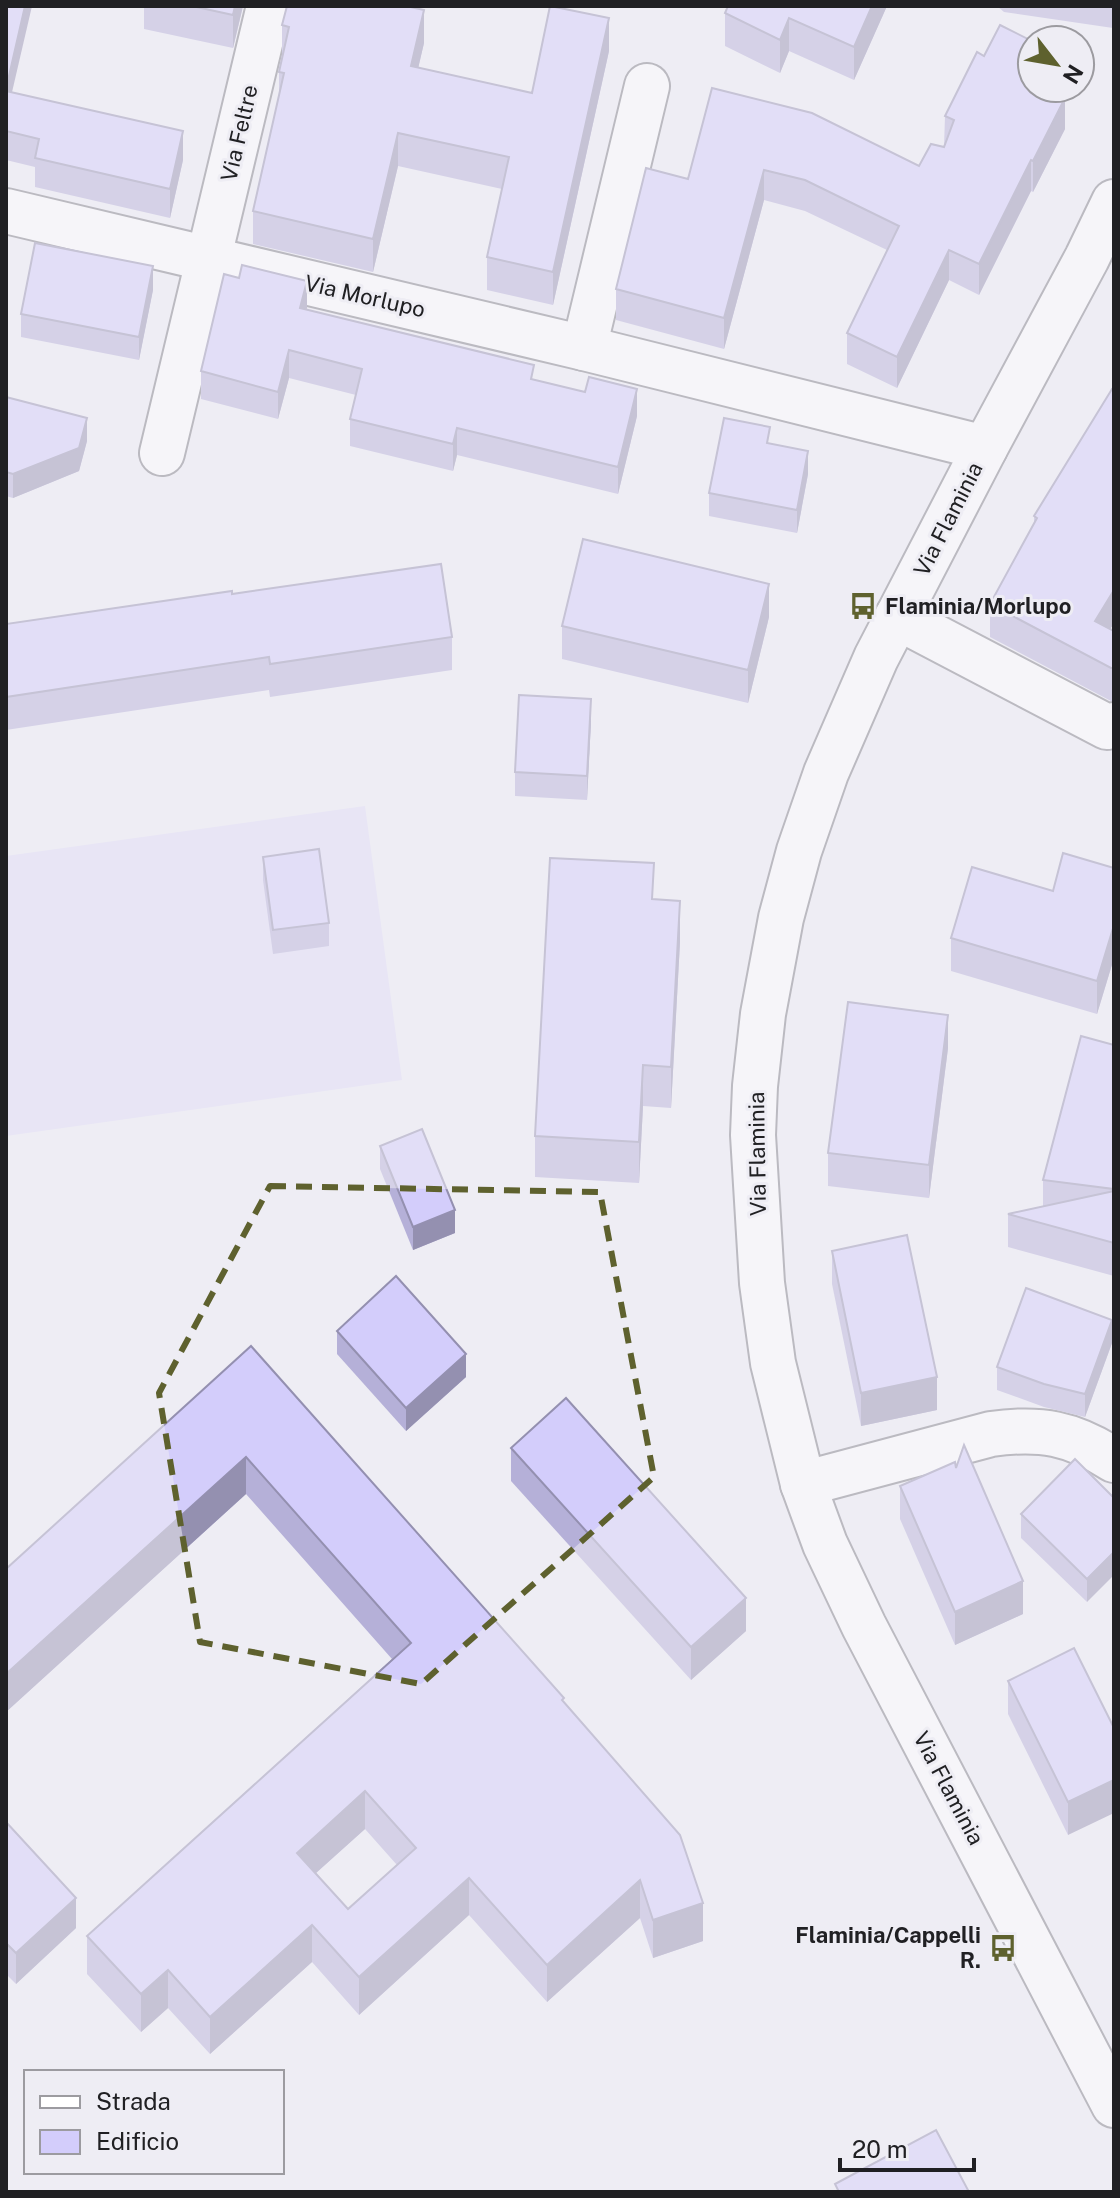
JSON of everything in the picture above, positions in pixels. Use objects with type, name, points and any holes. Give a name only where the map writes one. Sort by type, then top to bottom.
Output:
[{"type":"street","name":"Via Feltre","points":[[162,453],[269,6]]},
{"type":"street","points":[[584,348],[647,86]]},
{"type":"street","name":"Via Flaminia","points":[[1114,202],[897,617],[843,731],[799,851],[781,918],[755,1086],[755,1186],[762,1283],[773,1363],[803,1484],[825,1544],[864,1626],[1114,2105]]},
{"type":"street","name":"Via Morlupo","points":[[6,211],[584,348],[985,448]]},
{"type":"street","points":[[897,617],[1107,727],[1114,725]]},
{"type":"street","points":[[803,1484],[991,1434],[1014,1431],[1064,1435],[1088,1443],[1114,1460]]},
{"type":"highlighted area","points":[[270,1186],[600,1192],[654,1477],[421,1684],[200,1642],[159,1393]]},
{"type":"shaded area","points":[[365,806],[402,1080],[6,1136],[6,856]]},
{"type":"building","points":[[6,6],[25,6],[6,89]]},
{"type":"building","points":[[192,6],[235,6],[233,15]]},
{"type":"building","points":[[287,6],[406,6],[424,10],[411,66],[532,93],[550,6],[609,18],[553,272],[487,257],[509,157],[398,133],[373,239],[253,211],[284,73],[279,72],[289,27],[282,25]]},
{"type":"building","points":[[728,6],[872,6],[854,47],[789,18],[780,40],[725,13]]},
{"type":"building","points":[[1000,25],[1016,33],[1016,104],[1062,104],[979,264],[949,250],[897,357],[847,333],[899,226],[805,180],[764,170],[724,318],[616,289],[646,168],[688,179],[712,88],[812,113],[919,166],[931,144],[944,147],[954,120],[945,116],[977,52],[984,56]]},
{"type":"building","points":[[6,91],[183,131],[170,189],[35,158],[39,139],[6,131]]},
{"type":"building","points":[[35,243],[153,266],[139,337],[21,314]]},
{"type":"building","points":[[242,265],[307,281],[300,308],[534,365],[531,379],[585,392],[589,377],[637,389],[618,467],[457,428],[453,444],[350,419],[362,369],[289,350],[278,392],[201,371],[224,274],[239,278]]},
{"type":"building","points":[[1112,389],[1114,590],[1095,621],[1114,631],[1114,668],[990,604],[1037,518],[1034,516]]},
{"type":"building","points":[[6,397],[87,418],[79,448],[13,474],[6,472]]},
{"type":"building","points":[[724,418],[770,427],[767,443],[808,451],[797,510],[709,493]]},
{"type":"building","points":[[583,539],[769,584],[748,670],[562,626]]},
{"type":"building","points":[[441,564],[452,637],[270,664],[269,657],[6,697],[6,624]]},
{"type":"building","points":[[519,695],[591,699],[587,776],[515,772]]},
{"type":"building","points":[[319,849],[329,923],[273,930],[263,857]]},
{"type":"building","points":[[1063,853],[1114,868],[1114,925],[1097,981],[951,938],[972,867],[1053,891]]},
{"type":"building","points":[[550,858],[654,863],[652,899],[680,901],[671,1067],[643,1065],[639,1142],[535,1136]]},
{"type":"building","points":[[848,1002],[948,1015],[929,1165],[828,1153]]},
{"type":"building","points":[[1081,1036],[1114,1045],[1114,1189],[1043,1180]]},
{"type":"building","points":[[422,1129],[455,1210],[413,1227],[380,1146]]},
{"type":"building","points":[[1114,1191],[1114,1243],[1008,1214]]},
{"type":"building","points":[[907,1235],[937,1377],[861,1393],[832,1251]]},
{"type":"building","points":[[396,1276],[466,1354],[406,1408],[337,1331]]},
{"type":"building","points":[[1026,1288],[1112,1320],[1085,1394],[1044,1384],[997,1367]]},
{"type":"building","points":[[251,1346],[564,1698],[562,1700],[680,1835],[703,1903],[653,1920],[640,1880],[547,1965],[469,1878],[359,1977],[312,1925],[210,2017],[168,1970],[141,1994],[87,1936],[411,1643],[246,1457],[6,1674],[6,1569]],"holes":[[[365,1791],[416,1848],[348,1909],[297,1853]]]},
{"type":"building","points":[[566,1398],[746,1598],[691,1647],[511,1448]]},
{"type":"building","points":[[964,1445],[1023,1581],[955,1612],[900,1486],[955,1462],[956,1468]]},
{"type":"building","points":[[1075,1459],[1114,1498],[1114,1552],[1087,1579],[1021,1514]]},
{"type":"building","points":[[1074,1648],[1114,1728],[1114,1780],[1068,1802],[1008,1681]]},
{"type":"building","points":[[6,1822],[76,1898],[16,1953],[6,1943]]},
{"type":"building","points":[[936,2130],[969,2192],[839,2192],[835,2184]]},
{"type":"place","name":"Flaminia/Morlupo","points":[[863,606]]},
{"type":"place","name":"Flaminia/Cappelli R.","points":[[1003,1948]]}]
